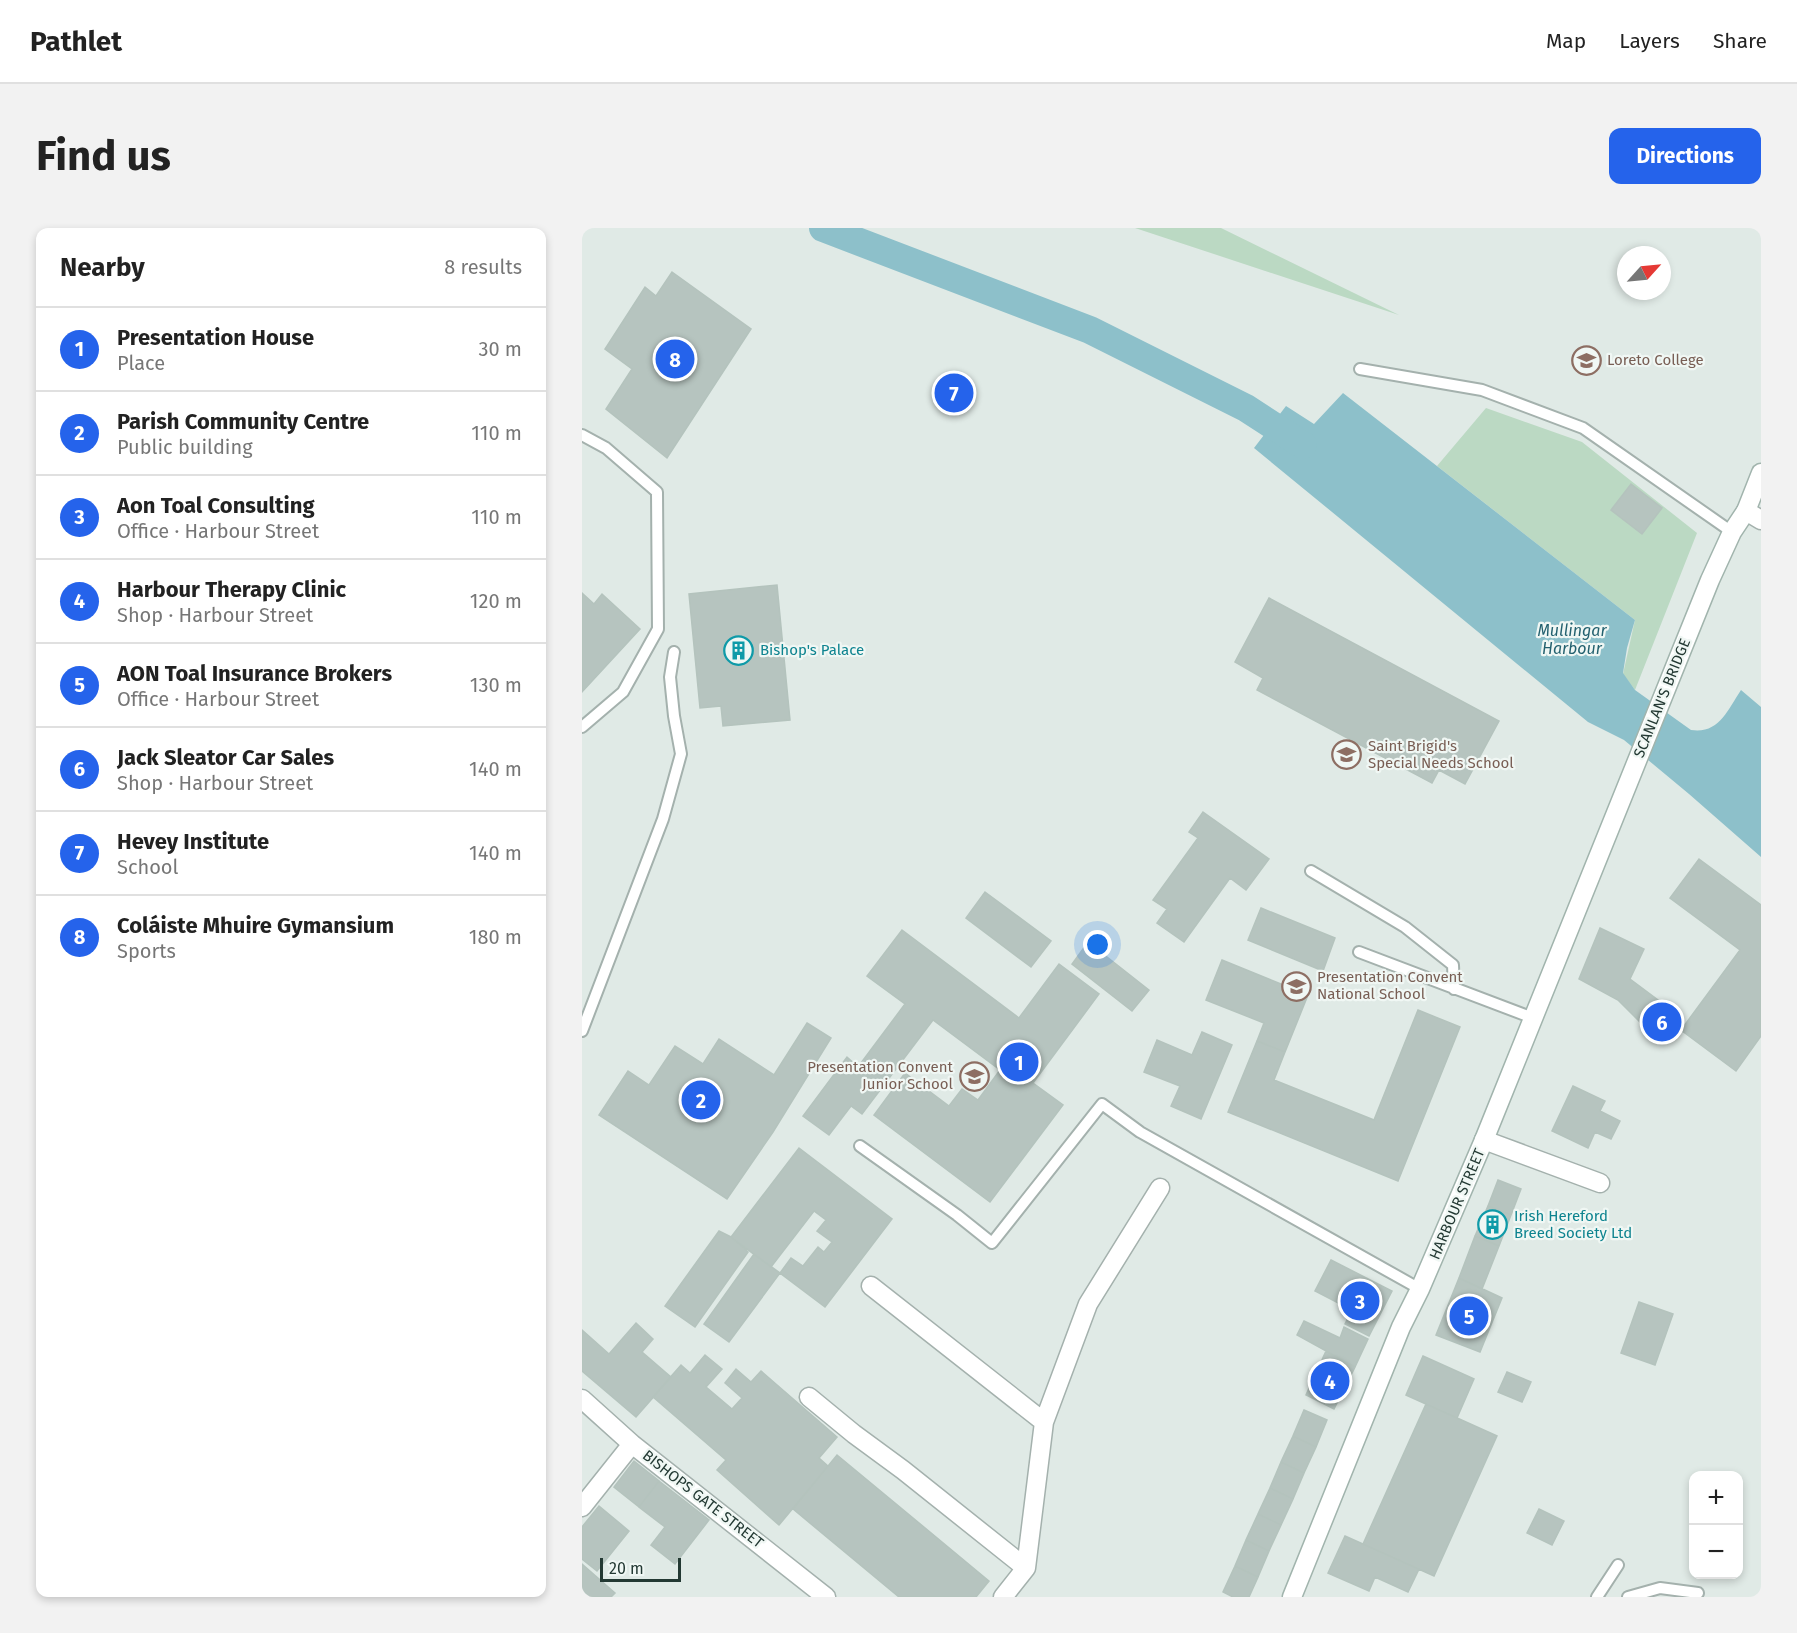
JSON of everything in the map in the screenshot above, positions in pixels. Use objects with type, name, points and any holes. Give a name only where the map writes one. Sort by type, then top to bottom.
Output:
[{"type":"street","name":"SCANLAN'S BRIDGE","points":[[1613,816],[1732,532],[1754,515],[1761,473]]},
{"type":"street","name":"HARBOUR STREET","points":[[1293,1595],[1401,1327],[1420,1289],[1484,1140],[1613,816]]},
{"type":"street","points":[[1484,1140],[1600,1183]]},
{"type":"street","points":[[1003,1597],[1026,1568],[1044,1422],[1088,1304],[1160,1188]]},
{"type":"street","points":[[871,1286],[1044,1422]]},
{"type":"street","points":[[809,1397],[1026,1568]]},
{"type":"street","name":"BISHOPS GATE STREET","points":[[582,1399],[632,1443],[826,1597]]},
{"type":"street","points":[[582,1507],[632,1443]]},
{"type":"lane","points":[[1360,369],[1482,390],[1583,428],[1732,532]]},
{"type":"lane","points":[[582,435],[606,448],[657,492],[658,618],[658,629],[623,692],[582,727]]},
{"type":"lane","points":[[582,1031],[663,819],[681,754],[670,677],[674,652]]},
{"type":"lane","points":[[1311,871],[1405,927],[1454,965],[1454,989]]},
{"type":"lane","points":[[1359,952],[1533,1018]]},
{"type":"lane","points":[[860,1146],[957,1215],[992,1243],[1102,1104],[1140,1132],[1420,1289]]},
{"type":"lane","points":[[1597,1597],[1618,1565]]},
{"type":"lane","points":[[1628,1597],[1660,1588],[1698,1593]]},
{"type":"green space","points":[[1135,228],[1221,228],[1399,315]]},
{"type":"green space","points":[[1486,408],[1582,442],[1697,533],[1635,690],[1623,674],[1635,620],[1437,466]]},
{"type":"water","name":"Mullingar Harbour","points":[[1343,393],[1635,620],[1623,673],[1635,690],[1691,730],[1701,730],[1715,725],[1741,690],[1761,707],[1761,857],[1624,740],[1588,722],[1254,448],[1286,406],[1314,424]]},
{"type":"building","points":[[672,272],[751,329],[667,458],[606,409],[632,369],[605,349],[645,287],[656,296]]},
{"type":"building","points":[[1631,484],[1662,508],[1642,534],[1611,510]]},
{"type":"building","name":"Bishop's Palace","points":[[777,585],[790,720],[723,726],[721,706],[700,708],[689,594]]},
{"type":"building","points":[[582,593],[594,604],[602,594],[640,629],[582,692]]},
{"type":"building","points":[[1269,598],[1499,721],[1465,784],[1439,770],[1432,783],[1257,690],[1263,678],[1235,662]]},
{"type":"building","points":[[1203,812],[1269,859],[1246,890],[1230,878],[1184,942],[1157,923],[1167,909],[1153,900],[1198,838],[1189,832]]},
{"type":"building","points":[[1699,859],[1761,905],[1761,1036],[1736,1071],[1681,1030],[1740,950],[1670,898]]},
{"type":"building","points":[[985,892],[1051,941],[1031,967],[966,918]]},
{"type":"building","points":[[1261,908],[1335,938],[1323,971],[1248,940]]},
{"type":"building","points":[[1600,928],[1644,949],[1630,979],[1670,1009],[1652,1034],[1618,1000],[1579,979]]},
{"type":"building","points":[[902,930],[1019,1018],[1059,964],[1099,994],[1033,1083],[1063,1105],[990,1202],[874,1115],[905,1073],[949,1106],[962,1089],[978,1100],[1000,1070],[933,1020],[862,1114],[851,1106],[829,1135],[803,1116],[847,1057],[858,1067],[905,1004],[867,976]]},
{"type":"building","points":[[1088,942],[1149,990],[1132,1011],[1072,964]]},
{"type":"building","points":[[1222,960],[1308,995],[1285,1052],[1257,1041],[1264,1023],[1206,1000]]},
{"type":"building","points":[[1418,1010],[1460,1027],[1398,1181],[1228,1112],[1257,1041],[1285,1052],[1274,1080],[1374,1120]]},
{"type":"building","points":[[807,1023],[831,1038],[773,1132],[727,1199],[599,1115],[628,1071],[649,1085],[675,1046],[703,1064],[719,1039],[774,1075]]},
{"type":"building","points":[[1202,1032],[1232,1045],[1201,1119],[1171,1106],[1180,1086],[1144,1072],[1157,1040],[1192,1055]]},
{"type":"building","points":[[1573,1086],[1605,1101],[1600,1111],[1620,1121],[1611,1139],[1595,1132],[1588,1148],[1552,1131]]},
{"type":"building","points":[[799,1148],[892,1219],[825,1307],[780,1273],[791,1258],[803,1266],[818,1247],[824,1252],[832,1242],[817,1231],[826,1220],[814,1211],[771,1267],[731,1237]]},
{"type":"building","points":[[1498,1180],[1521,1189],[1511,1215],[1488,1206]]},
{"type":"building","name":"Irish Hereford Breed Society Ltd","points":[[1488,1206],[1511,1215],[1499,1246],[1475,1236]]},
{"type":"building","points":[[719,1231],[731,1237],[748,1252],[695,1327],[665,1306]]},
{"type":"building","points":[[1475,1236],[1499,1246],[1482,1289],[1459,1278]]},
{"type":"building","points":[[754,1254],[780,1273],[729,1342],[704,1324]]},
{"type":"building","points":[[1331,1260],[1392,1291],[1369,1336],[1345,1324],[1352,1310],[1315,1291]]},
{"type":"building","points":[[1459,1278],[1502,1298],[1480,1352],[1436,1335]]},
{"type":"building","points":[[1639,1302],[1673,1314],[1655,1365],[1621,1353]]},
{"type":"building","points":[[1304,1321],[1340,1338],[1344,1327],[1368,1339],[1355,1367],[1297,1335]]},
{"type":"building","points":[[636,1323],[653,1339],[642,1352],[671,1377],[636,1417],[582,1371],[582,1330],[609,1354]]},
{"type":"building","points":[[1326,1351],[1355,1367],[1334,1409],[1306,1395]]},
{"type":"building","points":[[705,1355],[722,1369],[706,1387],[732,1409],[742,1398],[725,1383],[736,1369],[751,1382],[761,1371],[837,1437],[819,1458],[828,1466],[779,1525],[717,1470],[726,1460],[653,1397],[681,1365],[690,1373]]},
{"type":"building","points":[[1423,1356],[1474,1379],[1457,1418],[1406,1395]]},
{"type":"building","points":[[1507,1372],[1531,1382],[1522,1402],[1498,1392]]},
{"type":"building","points":[[1426,1404],[1497,1436],[1434,1576],[1363,1544]]},
{"type":"building","points":[[1304,1410],[1327,1420],[1316,1447],[1293,1436]]},
{"type":"building","points":[[1293,1436],[1316,1447],[1304,1473],[1281,1462]]},
{"type":"building","points":[[837,1455],[989,1581],[976,1597],[899,1597],[793,1509]]},
{"type":"building","points":[[634,1461],[659,1481],[639,1507],[614,1487]]},
{"type":"building","points":[[1281,1462],[1304,1473],[1293,1499],[1270,1488]]},
{"type":"building","points":[[659,1481],[709,1520],[675,1564],[651,1545],[665,1527],[639,1507]]},
{"type":"building","points":[[1270,1488],[1293,1499],[1281,1525],[1258,1514]]},
{"type":"building","points":[[599,1506],[629,1531],[597,1571],[582,1559],[582,1527]]},
{"type":"building","points":[[1539,1509],[1564,1521],[1552,1545],[1527,1533]]},
{"type":"building","points":[[1258,1514],[1281,1525],[1269,1551],[1246,1540]]},
{"type":"building","points":[[1345,1536],[1419,1569],[1408,1592],[1375,1577],[1369,1591],[1328,1573]]},
{"type":"building","points":[[1246,1540],[1269,1551],[1258,1577],[1235,1566]]},
{"type":"building","points":[[582,1564],[615,1593],[611,1597],[582,1597]]},
{"type":"building","points":[[1235,1566],[1258,1577],[1249,1597],[1233,1597],[1223,1592]]},
{"type":"waterway","points":[[823,228],[1090,330],[1246,408],[1303,445]]},
{"type":"place","name":"Coláiste Mhuire Gymansium","points":[[675,359]]},
{"type":"place","name":"Loreto College","points":[[1586,360]]},
{"type":"place","name":"Hevey Institute","points":[[954,393]]},
{"type":"place","name":"Bishop's Palace","points":[[739,650]]},
{"type":"place","name":"Saint Brigid's Special Needs School","points":[[1347,755]]},
{"type":"place","name":"Presentation Convent National School","points":[[1296,986]]},
{"type":"place","name":"Jack Sleator Car Sales","points":[[1662,1022]]},
{"type":"place","name":"Presentation House","points":[[1019,1062]]},
{"type":"place","name":"Presentation Convent Junior School","points":[[974,1076]]},
{"type":"place","name":"Parish Community Centre","points":[[701,1100]]},
{"type":"place","name":"Irish Hereford Breed Society Ltd","points":[[1493,1225]]},
{"type":"place","name":"Aon Toal Consulting","points":[[1360,1301]]},
{"type":"place","name":"AON Toal Insurance Brokers","points":[[1469,1316]]},
{"type":"place","name":"Harbour Therapy Clinic","points":[[1330,1381]]}]
